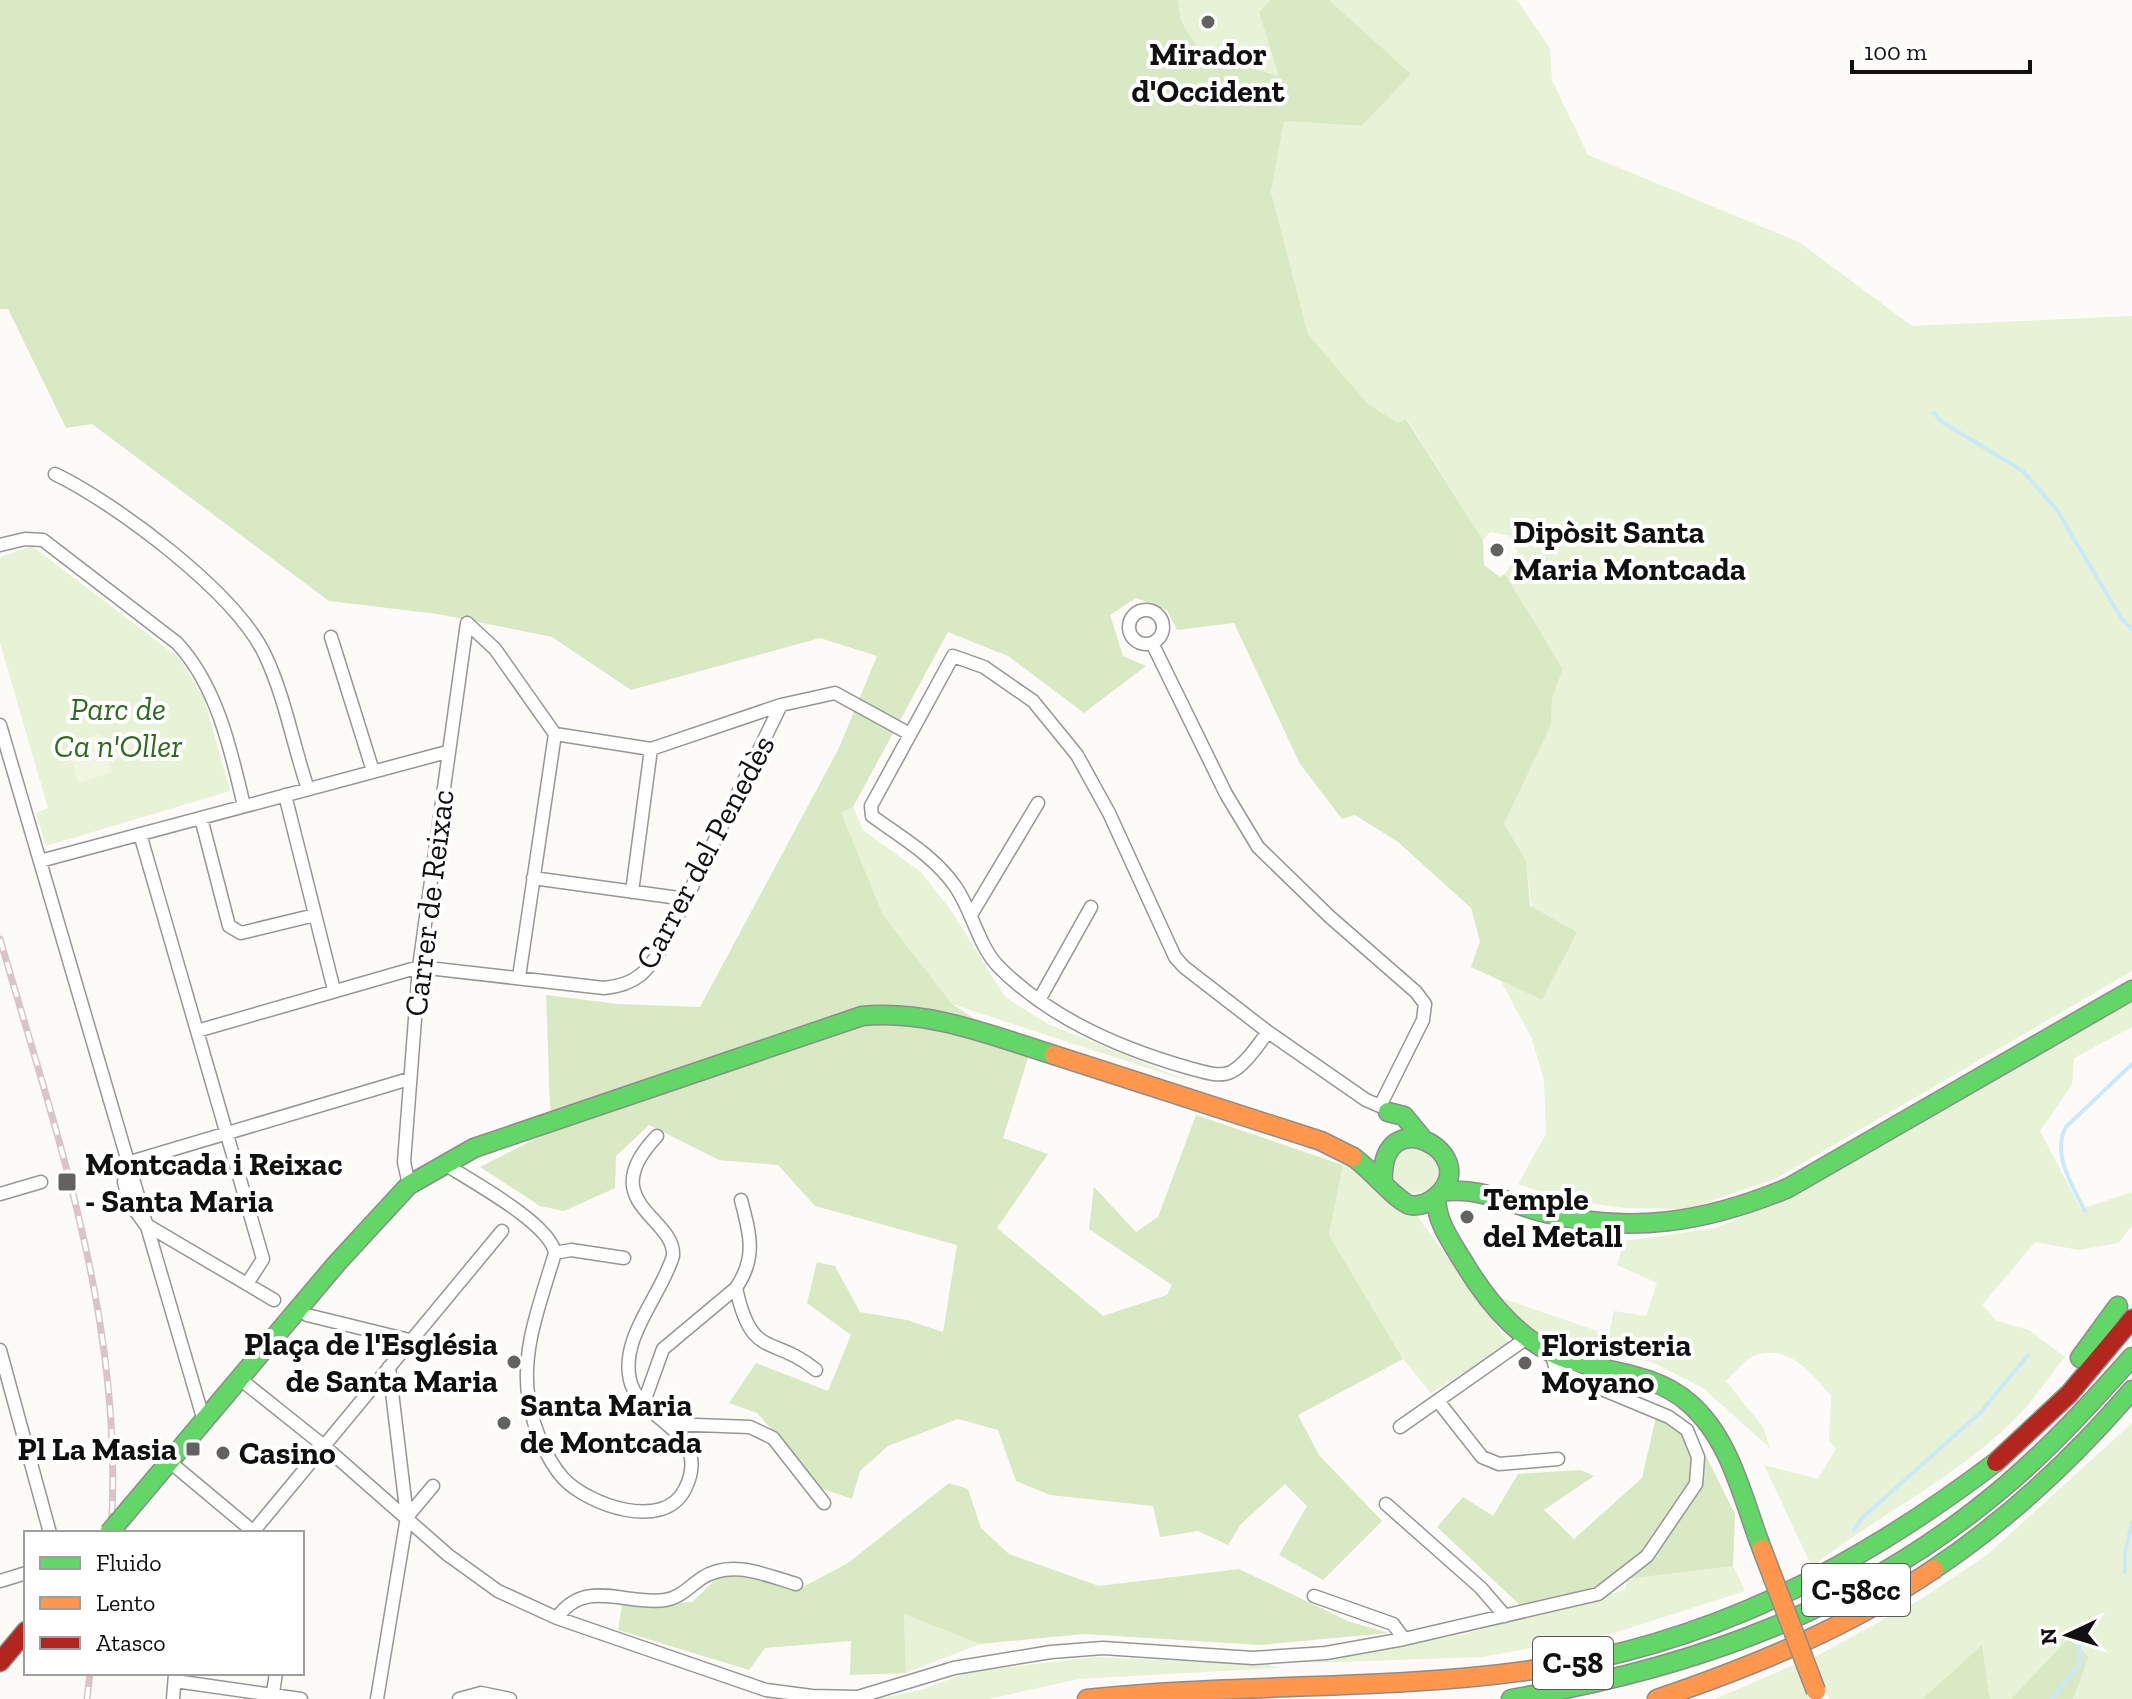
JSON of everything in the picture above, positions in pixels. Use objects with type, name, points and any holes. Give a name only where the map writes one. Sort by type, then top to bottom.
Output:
[{"type":"main road","points":[[111,1531],[337,1263],[409,1185],[474,1148],[862,1016],[895,1013],[929,1016],[966,1026],[1321,1141],[1354,1157],[1398,1200],[1417,1204],[1462,1189],[1486,1193],[1566,1218],[1632,1226],[1682,1224],[1748,1206],[1788,1188],[2132,990]]},
{"type":"main road","points":[[1383,1182],[1381,1168],[1391,1149],[1384,1109],[1404,1116],[1422,1138]]},
{"type":"main road","points":[[1354,1157],[1391,1149],[1408,1138],[1422,1138],[1436,1144],[1448,1163],[1486,1193]]},
{"type":"main road","points":[[1448,1163],[1448,1177],[1438,1195],[1439,1220],[1463,1262]]},
{"type":"main road","points":[[1417,1204],[1493,1305],[1527,1338],[1572,1361],[1647,1378],[1669,1389],[1699,1412],[1728,1464],[1818,1695]]},
{"type":"main road","name":"C-58","points":[[1087,1699],[1170,1691],[1467,1679],[1555,1667],[1642,1647],[1727,1620],[1835,1572],[1913,1525],[1984,1473],[2060,1402],[2125,1312]]},
{"type":"main road","name":"C-58cc","points":[[1511,1699],[1589,1687],[1687,1662],[1772,1630],[1872,1582],[1973,1512],[2024,1471],[2132,1357]]},
{"type":"main road","name":"C-58","points":[[1657,1699],[1768,1660],[1900,1592],[1963,1549],[2043,1484],[2132,1390]]},
{"type":"main road","points":[[0,1662],[24,1633]]},
{"type":"street","points":[[55,474],[101,498],[238,612],[271,669],[308,789]]},
{"type":"street","points":[[0,545],[25,539],[43,540],[177,643],[194,662],[210,690],[244,806]]},
{"type":"street","name":"Carrer de Reixac","points":[[409,1185],[404,1162],[419,967],[467,623],[495,649],[555,734]]},
{"type":"street","points":[[331,637],[373,771]]},
{"type":"street","points":[[1152,643],[1226,794],[1258,847],[1330,917],[1416,992],[1425,1004],[1423,1020],[1384,1109],[1366,1100],[1268,1032],[1175,957],[1109,813],[1077,755],[1033,701],[984,667],[953,656],[908,733],[871,806],[872,816],[933,860],[956,887],[996,964],[1039,1000],[1105,1038],[1210,1073],[1229,1073],[1250,1056],[1268,1032]]},
{"type":"street","points":[[519,977],[555,734],[651,749],[781,705],[835,693],[908,733]]},
{"type":"street","name":"Carrer del Penedès","points":[[197,1031],[419,967],[604,988],[625,986],[640,979],[651,967],[686,899],[781,705]]},
{"type":"street","points":[[0,725],[127,1163],[126,1193],[145,1224],[204,1421]]},
{"type":"street","points":[[632,892],[651,749]]},
{"type":"street","points":[[40,861],[447,752]]},
{"type":"street","points":[[285,795],[334,990]]},
{"type":"street","points":[[971,915],[1038,803]]},
{"type":"street","points":[[201,818],[229,926],[241,933],[315,915]]},
{"type":"street","points":[[140,834],[263,1259],[247,1284]]},
{"type":"street","points":[[533,878],[686,899]]},
{"type":"street","points":[[1039,1000],[1091,907]]},
{"type":"street","points":[[127,1163],[409,1079]]},
{"type":"street","points":[[443,1163],[541,1228],[552,1240],[555,1253],[529,1344],[527,1387],[532,1416],[556,1469],[586,1496],[626,1510],[663,1509],[679,1498],[691,1469],[683,1440],[633,1391],[629,1355],[670,1267],[674,1250],[644,1210],[633,1185],[636,1162],[657,1136]]},
{"type":"street","points":[[0,1194],[41,1182]]},
{"type":"street","points":[[644,1402],[663,1349],[736,1288],[751,1255],[741,1200]]},
{"type":"street","points":[[145,1224],[274,1300]]},
{"type":"street","points":[[255,1531],[409,1340],[502,1231]]},
{"type":"street","points":[[555,1253],[571,1250],[624,1258]]},
{"type":"street","points":[[736,1288],[743,1316],[759,1340],[805,1360],[816,1370]]},
{"type":"street","points":[[307,1315],[409,1340]]},
{"type":"street","points":[[1400,1427],[1527,1338]]},
{"type":"street","points":[[0,1350],[5,1389],[49,1531]]},
{"type":"street","points":[[240,1379],[324,1446],[479,1579],[557,1618],[766,1690],[812,1696],[858,1697],[954,1668],[1051,1652],[1103,1648],[1212,1656],[1296,1657],[1404,1639],[1598,1594],[1647,1556],[1696,1484],[1698,1457],[1687,1430],[1669,1417],[1556,1370],[1551,1352]]},
{"type":"street","points":[[377,1699],[407,1517],[389,1367]]},
{"type":"street","points":[[1438,1401],[1482,1457],[1499,1464],[1558,1459]]},
{"type":"street","points":[[669,1424],[750,1427],[773,1438],[824,1503]]},
{"type":"street","points":[[170,1462],[251,1531]]},
{"type":"street","points":[[407,1517],[433,1486]]},
{"type":"street","points":[[1386,1504],[1481,1588],[1505,1616]]},
{"type":"street","points":[[557,1618],[570,1603],[593,1594],[666,1600],[680,1595],[720,1569],[747,1569],[796,1584]]},
{"type":"street","points":[[0,1581],[24,1574]]},
{"type":"street","points":[[1314,1596],[1393,1624],[1404,1639]]},
{"type":"street","points":[[273,1697],[276,1675]]},
{"type":"street","points":[[173,1699],[175,1677],[273,1697],[301,1699]]},
{"type":"street","points":[[459,1699],[481,1693],[510,1699]]},
{"type":"green space","points":[[0,0],[1178,0],[1181,21],[1201,53],[1279,76],[1259,12],[1271,0],[1329,0],[1411,74],[1362,126],[1284,121],[1271,192],[1308,334],[1368,404],[1398,423],[1406,419],[1483,540],[1484,565],[1500,577],[1505,574],[1563,669],[1552,698],[1551,725],[1504,824],[1526,860],[1530,906],[1577,932],[1542,1000],[1471,967],[1480,941],[1471,908],[1398,842],[1355,815],[1342,819],[1300,764],[1234,623],[1177,630],[1167,610],[1136,598],[1110,615],[1123,656],[1146,666],[1084,713],[1008,656],[948,632],[853,807],[841,813],[883,915],[952,1004],[1029,1055],[1003,1138],[1048,1154],[997,1228],[1103,1316],[1167,1295],[1172,1285],[1089,1229],[1094,1187],[1136,1232],[1158,1217],[1196,1115],[1343,1165],[1329,1235],[1403,1359],[1298,1415],[1319,1455],[1382,1521],[1323,1580],[1279,1555],[1307,1506],[1285,1484],[1241,1524],[1228,1545],[1198,1531],[1160,1537],[1153,1506],[1050,1495],[1016,1481],[998,1430],[958,1419],[888,1446],[860,1471],[852,1499],[815,1486],[794,1454],[757,1413],[729,1403],[756,1363],[828,1391],[851,1335],[807,1303],[817,1262],[835,1266],[860,1312],[907,1320],[943,1332],[957,1245],[815,1206],[778,1165],[719,1160],[649,1125],[616,1156],[615,1188],[564,1211],[540,1206],[480,1167],[557,1128],[550,1106],[546,995],[618,1004],[700,1007],[839,748],[877,656],[820,638],[631,690],[552,637],[438,614],[329,601],[92,424],[66,428],[8,309],[0,309]]},
{"type":"green space","points":[[1178,0],[1271,0],[1259,12],[1280,76],[1201,53],[1181,21]]},
{"type":"green space","points":[[1329,0],[1517,0],[1550,48],[1552,80],[1588,155],[1799,242],[1912,326],[2132,316],[2132,971],[1777,1178],[1688,1209],[1623,1208],[1564,1199],[1518,1184],[1546,1134],[1544,1080],[1532,1039],[1501,981],[1542,1000],[1526,860],[1504,824],[1551,725],[1552,698],[1563,669],[1505,574],[1518,552],[1508,535],[1490,532],[1483,540],[1407,419],[1398,424],[1368,404],[1308,334],[1271,192],[1284,121],[1362,126],[1411,74]]},
{"type":"green space","name":"Parc de Ca n'Oller","points":[[32,546],[179,658],[204,698],[230,791],[46,846],[36,813],[48,808],[0,643],[0,557]]},
{"type":"green space","points":[[100,733],[112,772],[78,783],[68,747]]},
{"type":"green space","points":[[853,807],[863,830],[922,873],[952,912],[1005,997],[1048,1024],[1194,1083],[952,1004],[883,915],[840,813]]},
{"type":"green space","points":[[2132,1002],[2132,1027],[2074,1058],[2072,1085],[2040,1131],[2081,1209],[2132,1192],[2132,1225],[2119,1243],[2079,1250],[2035,1242],[1982,1305],[1997,1321],[2029,1330],[2065,1357],[2026,1408],[1988,1443],[1812,1567],[1764,1465],[1818,1479],[1836,1449],[1829,1441],[1831,1396],[1808,1370],[1789,1357],[1768,1353],[1748,1359],[1726,1381],[1763,1427],[1770,1448],[1703,1388],[1652,1362],[1583,1350],[1532,1331],[1499,1297],[1609,1335],[1614,1311],[1646,1316],[1657,1283],[1617,1265],[1624,1241],[1716,1228],[1801,1191]]},
{"type":"green space","points":[[1416,1147],[1432,1154],[1439,1170],[1432,1186],[1416,1193],[1400,1186],[1393,1170],[1400,1154]]},
{"type":"green space","points":[[1343,1165],[1375,1181],[1411,1207],[1510,1344],[1431,1393],[1403,1359],[1329,1235]]},
{"type":"green space","points":[[1656,1417],[1691,1426],[1735,1514],[1733,1566],[1627,1579],[1522,1607],[1437,1527],[1463,1497],[1493,1516],[1518,1474],[1581,1470],[1594,1476],[1544,1510],[1574,1539],[1642,1478]]},
{"type":"green space","points":[[2132,1423],[2132,1699],[2073,1699],[2089,1657],[2069,1639],[2011,1699],[1990,1699],[1982,1645],[1922,1699],[1829,1699],[1813,1658],[1921,1599],[1987,1555]]},
{"type":"green space","points":[[949,1483],[968,1489],[981,1528],[1009,1554],[1099,1586],[1239,1569],[1348,1621],[1388,1633],[1260,1645],[1084,1634],[980,1644],[904,1614],[906,1673],[850,1675],[851,1641],[765,1648],[749,1670],[618,1630],[622,1605],[692,1602],[722,1574],[803,1587],[848,1563]]},
{"type":"green space","points":[[1733,1566],[1745,1591],[1614,1633],[1482,1657],[1309,1663],[1461,1635],[1625,1590],[1627,1579]]},
{"type":"green space","points":[[904,1614],[980,1644],[906,1673]]},
{"type":"green space","points":[[2069,1638],[2089,1657],[2073,1699],[2011,1699]]},
{"type":"green space","points":[[1982,1645],[1990,1699],[1922,1699]]},
{"type":"green space","points":[[1095,1657],[1278,1668],[1079,1679],[989,1699],[877,1699],[924,1689],[968,1672]]},
{"type":"green space","points":[[1796,1664],[1810,1699],[1715,1699]]},
{"type":"waterway","points":[[1934,413],[1942,422],[2023,471],[2057,510],[2121,618],[2132,629]]},
{"type":"waterway","points":[[2085,1211],[2065,1170],[2062,1137],[2066,1127],[2132,1064]]},
{"type":"waterway","points":[[1854,1530],[1862,1518],[1980,1413],[2028,1355]]},
{"type":"waterway","points":[[2125,1572],[2125,1553],[2132,1523]]},
{"type":"waterway","points":[[2051,1699],[2079,1665],[2079,1645]]},
{"type":"railway","points":[[0,939],[64,1159],[97,1306],[108,1380],[113,1456],[111,1531]]},
{"type":"railway","points":[[87,1699],[90,1675]]},
{"type":"traffic: fast","points":[[1441,1192],[1480,1193],[1542,1212],[1606,1223],[1667,1221],[1728,1209],[1788,1188],[2132,990]]},
{"type":"traffic: fast","points":[[131,1507],[337,1263],[409,1185],[474,1148],[862,1016],[936,1020],[1054,1055]]},
{"type":"traffic: fast","points":[[1388,1112],[1404,1116],[1422,1138]]},
{"type":"traffic: fast","points":[[1353,1157],[1410,1205],[1425,1203],[1438,1195],[1448,1179],[1448,1163],[1439,1150],[1426,1141],[1411,1138],[1396,1143],[1386,1157],[1383,1182]]},
{"type":"traffic: fast","points":[[1436,1197],[1446,1232],[1474,1279],[1497,1310],[1525,1336],[1541,1347],[1576,1362],[1663,1386],[1689,1403],[1703,1418],[1726,1452],[1762,1549]]},
{"type":"traffic: fast","points":[[2080,1358],[2118,1306]]},
{"type":"traffic: fast","points":[[1511,1699],[1646,1670],[1710,1650],[1773,1627],[1893,1567],[1950,1529],[2005,1486],[2055,1440],[2132,1357]]},
{"type":"traffic: fast","points":[[1934,1569],[1989,1529],[2039,1486],[2087,1440],[2132,1390]]},
{"type":"traffic: fast","points":[[1532,1670],[1659,1642],[1778,1597],[1889,1536],[1996,1462]]},
{"type":"traffic: fast","points":[[111,1531],[131,1507]]},
{"type":"traffic: slow","points":[[1054,1055],[1321,1141],[1353,1157]]},
{"type":"traffic: slow","points":[[1762,1549],[1816,1691]]},
{"type":"traffic: slow","points":[[1657,1699],[1729,1673],[1835,1627],[1934,1569]]},
{"type":"traffic: slow","points":[[1087,1699],[1421,1681],[1532,1670]]},
{"type":"traffic: jam","points":[[1996,1462],[2069,1394],[2132,1319]]},
{"type":"traffic: jam","points":[[0,1662],[24,1633]]},
{"type":"place","name":"Mirador d'Occident","points":[[1208,22]]},
{"type":"place","name":"Dipòsit Santa Maria Montcada","points":[[1497,550]]},
{"type":"place","name":"Montcada i Reixac - Santa Maria","points":[[67,1182]]},
{"type":"place","name":"Temple del Metall","points":[[1467,1217]]},
{"type":"place","name":"Plaça de l'Església de Santa Maria","points":[[514,1362]]},
{"type":"place","name":"Floristeria Moyano","points":[[1525,1363]]},
{"type":"place","name":"Santa Maria de Montcada","points":[[504,1423]]},
{"type":"place","name":"Pl La Masia","points":[[193,1449]]},
{"type":"place","name":"Casino","points":[[223,1453]]}]
